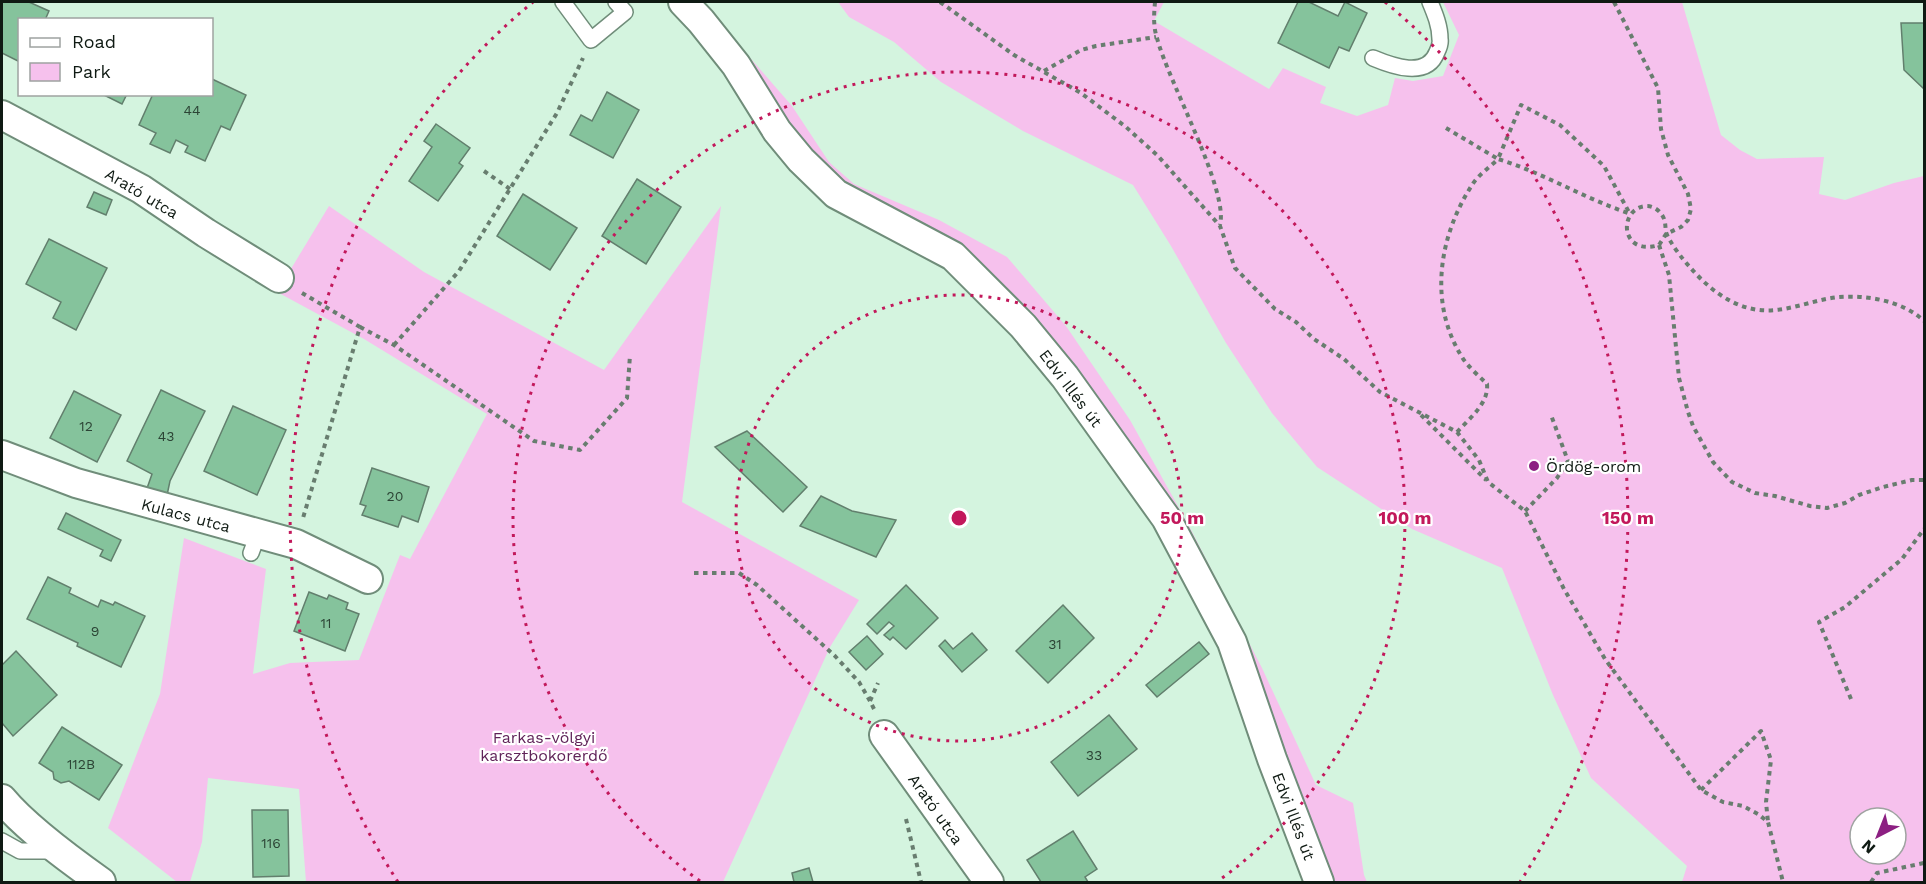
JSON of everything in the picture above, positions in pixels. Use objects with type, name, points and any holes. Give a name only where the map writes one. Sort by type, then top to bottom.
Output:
[{"type":"street","name":"Edvi Illés út","points":[[683,2],[736,65],[777,131],[801,160],[836,194],[953,256],[1023,326],[1065,377],[1166,518],[1232,642],[1272,759],[1319,882]]},
{"type":"street","name":"Arató utca","points":[[2,115],[141,189],[279,278]]},
{"type":"street","name":"Kulacs utca","points":[[2,455],[76,483],[255,544],[296,544],[368,579]]},
{"type":"street","name":"Arató utca","points":[[884,735],[989,882]]},
{"type":"street","points":[[2,799],[9,808],[59,851],[101,882]]},
{"type":"lane","points":[[563,2],[591,40],[625,12],[616,2]]},
{"type":"lane","points":[[1373,58],[1401,68],[1420,68],[1435,58],[1441,42],[1437,20],[1430,2]]},
{"type":"lane","points":[[2,841],[20,851],[59,851]]},
{"type":"path","points":[[940,2],[1014,55],[1081,93],[1126,127],[1158,156],[1220,226],[1235,268],[1275,309],[1344,359],[1380,393],[1457,432],[1479,460],[1488,483]]},
{"type":"path","points":[[1155,2],[1156,37],[1221,204],[1223,215],[1220,226]]},
{"type":"path","points":[[1614,2],[1658,88],[1661,129],[1666,146],[1688,194],[1691,209],[1688,220],[1681,227],[1666,234]]},
{"type":"path","points":[[1044,71],[1081,50],[1156,37]]},
{"type":"path","points":[[394,345],[459,271],[557,113],[591,40]]},
{"type":"path","points":[[1457,432],[1484,402],[1488,392],[1487,384],[1463,360],[1446,322],[1441,297],[1444,252],[1451,222],[1472,183],[1498,159],[1521,105],[1560,124],[1604,166],[1631,214]]},
{"type":"path","points":[[1446,128],[1498,159],[1524,167],[1604,205],[1631,214]]},
{"type":"path","points":[[484,171],[510,189]]},
{"type":"path","points":[[1650,206],[1661,211],[1666,221],[1666,234],[1659,245],[1650,248],[1639,247],[1628,235],[1627,225],[1631,214],[1640,207],[1650,206]]},
{"type":"path","points":[[1666,234],[1688,266],[1711,289],[1735,303],[1754,309],[1781,309],[1839,297],[1868,298],[1895,303],[1924,321]]},
{"type":"path","points":[[1659,245],[1669,274],[1679,378],[1688,412],[1713,462],[1732,482],[1755,493],[1827,508],[1883,487],[1912,480],[1924,480]]},
{"type":"path","points":[[279,278],[394,345],[534,441],[580,450],[627,398],[630,355]]},
{"type":"path","points":[[296,544],[360,327]]},
{"type":"path","points":[[1418,412],[1488,483],[1525,511],[1563,589],[1605,659],[1701,790],[1723,802],[1743,806],[1768,822]]},
{"type":"path","points":[[1525,511],[1557,478],[1569,461],[1551,415]]},
{"type":"path","points":[[1851,699],[1819,622],[1845,607],[1902,559],[1924,529]]},
{"type":"path","points":[[694,573],[739,573],[757,585],[835,656],[859,682],[870,701]]},
{"type":"path","points":[[1701,790],[1761,731],[1771,760],[1767,802],[1768,822],[1783,882]]},
{"type":"path","points":[[1871,882],[1877,873],[1924,863]]},
{"type":"green space","points":[[838,2],[1164,2],[1154,21],[1269,89],[1283,68],[1326,87],[1320,103],[1357,116],[1388,105],[1395,78],[1413,81],[1443,76],[1459,35],[1443,2],[1682,2],[1721,135],[1740,150],[1757,159],[1824,157],[1819,194],[1845,200],[1894,183],[1924,176],[1924,882],[1682,882],[1687,866],[1591,778],[1553,695],[1502,568],[1412,529],[1317,467],[1272,413],[1226,343],[1171,246],[1133,185],[1023,131],[941,82],[894,42],[849,17]]},
{"type":"green space","points":[[715,22],[738,44],[792,106],[829,162],[854,184],[939,220],[1007,257],[1066,326],[1130,420],[1189,526],[1262,668],[1316,785],[1353,803],[1367,882],[1319,882],[1166,518],[953,256],[836,194]]},
{"type":"green space","name":"Farkas-völgyi karsztbokorerdő","points":[[329,206],[424,272],[604,370],[721,206],[682,502],[859,600],[830,647],[723,882],[306,882],[299,789],[208,778],[202,842],[190,882],[177,882],[108,828],[160,694],[184,538],[266,569],[253,674],[290,663],[359,660],[400,555],[410,559],[487,414],[364,339],[277,292]]},
{"type":"building","points":[[2,2],[29,2],[49,11],[46,18],[18,18],[18,61],[2,53]]},
{"type":"building","points":[[1298,2],[1309,2],[1338,16],[1345,2],[1367,13],[1349,51],[1339,47],[1329,68],[1278,43]]},
{"type":"building","points":[[1901,23],[1924,23],[1924,89],[1904,70]]},
{"type":"building","points":[[213,79],[246,95],[230,130],[221,126],[205,161],[185,152],[188,146],[176,140],[170,153],[150,144],[156,133],[139,125],[152,96],[213,96]]},
{"type":"building","points":[[607,92],[639,110],[613,158],[570,135],[581,115],[592,121]]},
{"type":"building","points":[[106,96],[126,96],[122,104]]},
{"type":"building","points":[[436,124],[470,148],[459,163],[463,166],[438,201],[409,181],[432,147],[424,141]]},
{"type":"building","points":[[637,179],[681,207],[646,264],[602,236]]},
{"type":"building","points":[[94,192],[112,200],[106,215],[87,207]]},
{"type":"building","points":[[523,194],[577,228],[550,270],[497,236]]},
{"type":"building","points":[[49,239],[107,268],[76,330],[53,318],[61,302],[26,284]]},
{"type":"building","points":[[161,390],[205,411],[170,481],[166,500],[145,494],[152,474],[127,461]]},
{"type":"building","points":[[74,391],[121,415],[97,462],[50,438]]},
{"type":"building","points":[[233,406],[286,430],[257,495],[204,471]]},
{"type":"building","points":[[747,431],[807,487],[783,512],[715,447]]},
{"type":"building","points":[[372,468],[429,487],[418,522],[402,516],[398,527],[362,515],[366,506],[360,504]]},
{"type":"building","points":[[821,496],[852,511],[896,520],[876,557],[800,526]]},
{"type":"building","points":[[66,513],[121,540],[111,561],[100,556],[103,550],[58,529]]},
{"type":"building","points":[[48,577],[71,588],[69,593],[98,607],[101,600],[113,605],[115,602],[145,616],[121,667],[77,646],[78,643],[27,619]]},
{"type":"building","points":[[906,585],[938,618],[906,649],[893,637],[890,640],[884,635],[894,626],[889,622],[877,634],[867,624]]},
{"type":"building","points":[[309,592],[327,599],[329,595],[348,603],[346,609],[359,614],[345,651],[294,631]]},
{"type":"building","points":[[1063,605],[1094,638],[1048,683],[1016,651]]},
{"type":"building","points":[[972,633],[987,650],[962,672],[939,646],[945,640],[953,649]]},
{"type":"building","points":[[867,636],[883,654],[866,670],[849,652]]},
{"type":"building","points":[[1199,642],[1209,654],[1157,697],[1146,685]]},
{"type":"building","points":[[16,651],[57,695],[13,736],[2,723],[2,665]]},
{"type":"building","points":[[1109,715],[1137,749],[1078,796],[1051,762]]},
{"type":"building","points":[[62,727],[122,765],[99,800],[69,781],[61,783],[54,779],[53,772],[39,763]]},
{"type":"building","points":[[252,810],[288,810],[289,876],[253,877]]},
{"type":"building","points":[[1073,831],[1097,869],[1085,877],[1088,882],[1041,882],[1027,860]]},
{"type":"building","points":[[809,868],[813,882],[794,882],[792,873]]},
{"type":"place","name":"Ördög-orom","points":[[1534,466]]}]
